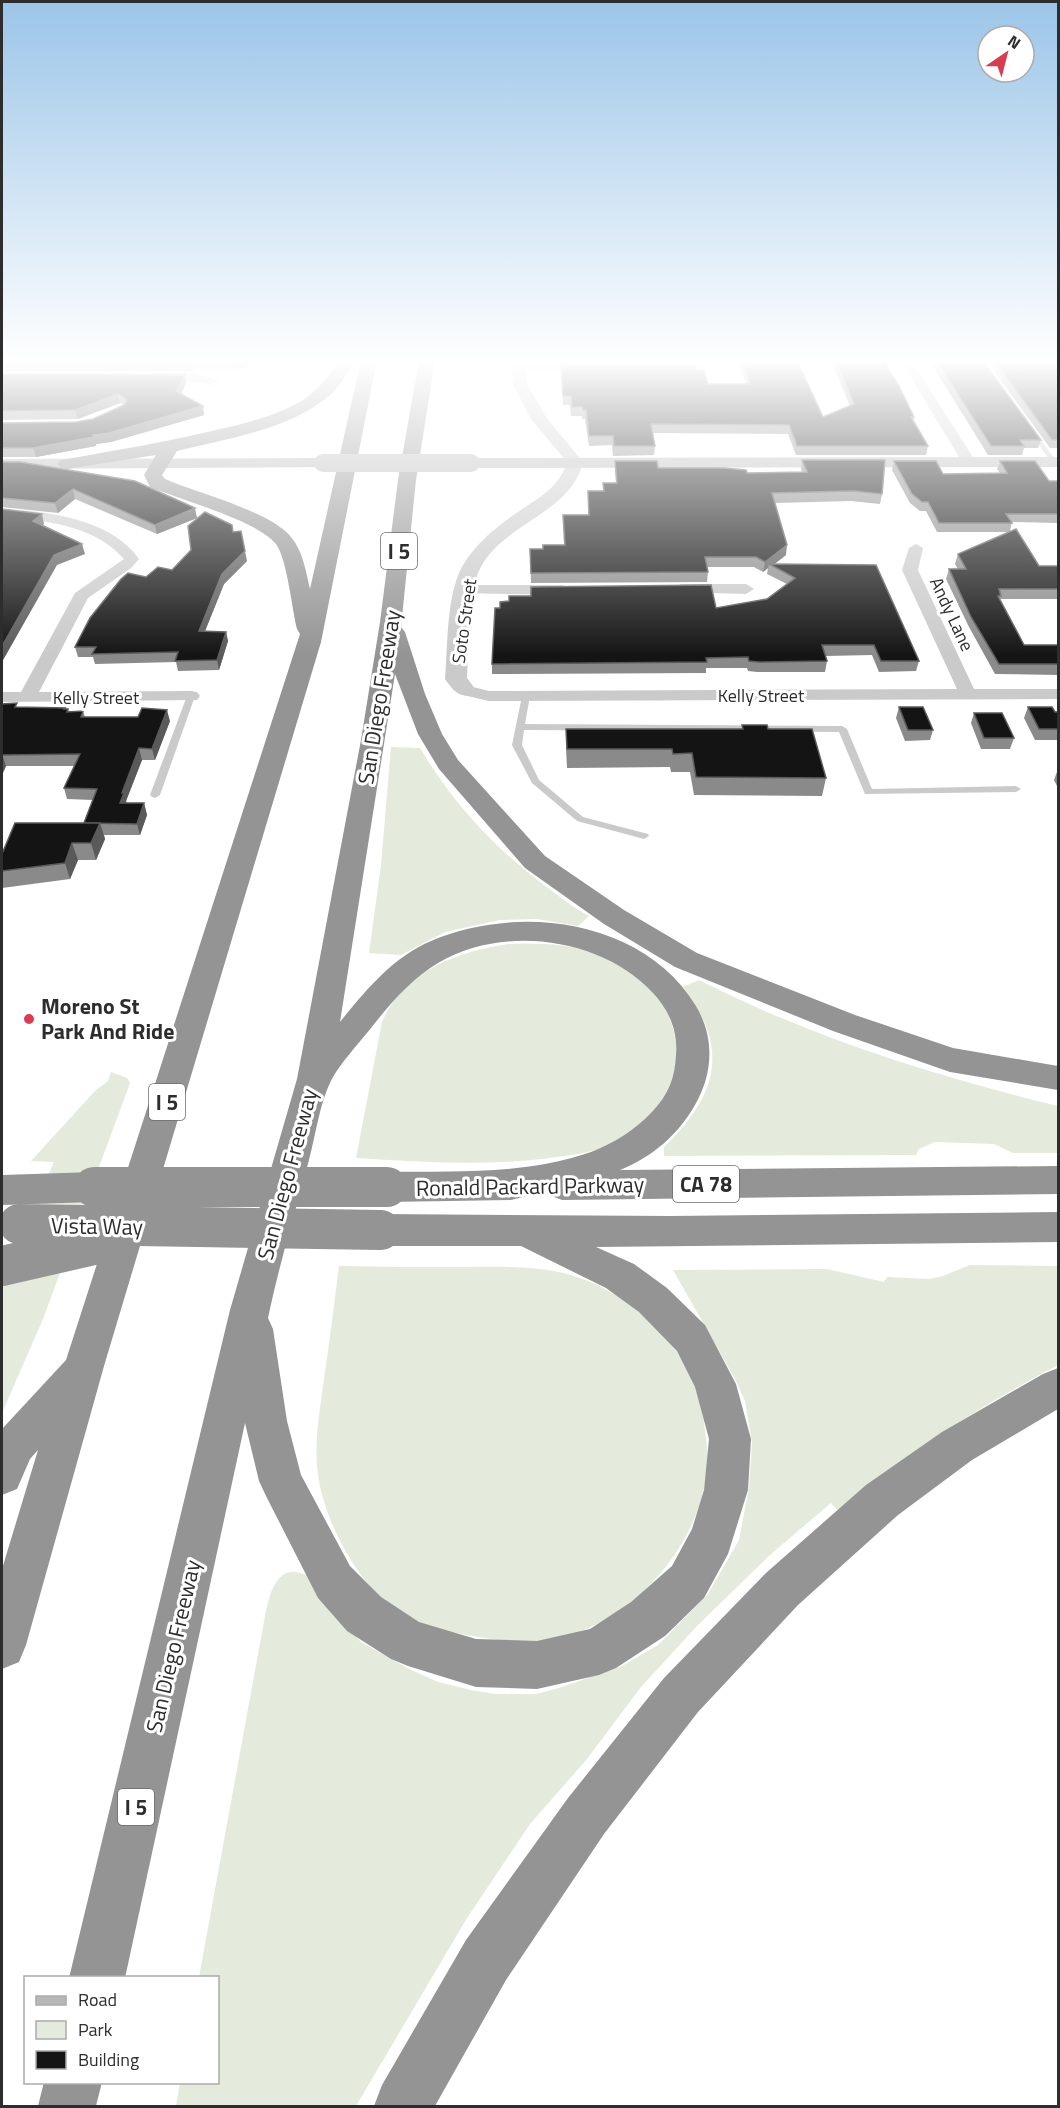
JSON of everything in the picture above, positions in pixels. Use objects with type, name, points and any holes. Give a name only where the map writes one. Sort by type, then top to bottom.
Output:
[{"type":"highway","points":[[67,464],[101,458]]},
{"type":"highway","points":[[158,474],[165,458]]},
{"type":"highway","name":"I 5","points":[[2,1645],[84,1366],[310,642],[348,458]]},
{"type":"highway","name":"San Diego Freeway","points":[[97,1976],[250,1310],[314,1079],[372,751],[391,622],[411,458]]},
{"type":"highway","points":[[67,464],[121,473],[158,474],[260,525],[284,541],[294,568],[310,642]]},
{"type":"highway","points":[[391,622],[413,694],[430,734],[448,764],[535,862],[614,917],[686,960],[844,1023],[950,1060],[1059,1077]]},
{"type":"highway","points":[[314,1079],[403,970],[429,954],[468,939],[528,932],[579,938],[620,953],[654,974],[679,1001],[693,1032],[695,1047],[689,1085],[669,1118],[632,1148],[594,1166],[488,1186]]},
{"type":"highway","name":"Ronald Packard Parkway","points":[[18,1190],[1059,1180]]},
{"type":"highway","name":"Vista Way","points":[[10,1224],[193,1228]]},
{"type":"highway","name":"Ronald Packard Parkway","points":[[193,1228],[671,1232],[1059,1227]]},
{"type":"highway","points":[[2,1266],[109,1240],[193,1228]]},
{"type":"highway","points":[[250,1310],[266,1421],[281,1481],[334,1582],[364,1614],[408,1642],[476,1663],[537,1665],[599,1651],[648,1619],[688,1582],[712,1538],[726,1490],[730,1439],[715,1384],[691,1338],[653,1300],[620,1276],[523,1230]]},
{"type":"highway","points":[[2,1474],[15,1445],[84,1366]]},
{"type":"highway","points":[[403,2106],[486,1960],[586,1816],[681,1695],[782,1589],[882,1500],[957,1446],[1059,1387]]},
{"type":"highway","points":[[67,2106],[72,2084]]},
{"type":"main road","points":[[158,474],[323,463],[1056,462]]},
{"type":"main road","points":[[2,464],[67,464]]},
{"type":"street","points":[[572,458],[575,462]]},
{"type":"street","points":[[967,458],[969,462]]},
{"type":"street","name":"Soto Street","points":[[465,690],[456,679],[465,590],[469,573],[491,544],[512,524],[565,486],[574,473],[575,462]]},
{"type":"street","points":[[2,513],[33,515],[73,523],[126,548],[132,558],[123,568],[93,583],[81,596],[27,697]]},
{"type":"street","name":"Andy Lane","points":[[916,548],[910,570],[968,694]]},
{"type":"street","points":[[664,590],[746,589]]},
{"type":"street","points":[[465,590],[582,590]]},
{"type":"street","name":"Kelly Street","points":[[465,690],[489,696],[1059,694]]},
{"type":"street","name":"Kelly Street","points":[[2,697],[191,696]]},
{"type":"lane","points":[[155,795],[191,696]]},
{"type":"lane","points":[[526,696],[517,745],[535,781],[580,819],[645,836]]},
{"type":"lane","points":[[520,727],[842,729],[868,792],[1016,789]]},
{"type":"green space","points":[[391,747],[420,748],[462,808],[495,843],[569,904],[589,916],[578,926],[537,919],[500,920],[445,932],[401,955],[369,953],[381,865]]},
{"type":"green space","points":[[508,944],[549,944],[579,949],[624,969],[641,979],[655,992],[673,1028],[676,1064],[672,1080],[655,1110],[628,1134],[613,1143],[600,1149],[578,1154],[481,1163],[356,1158],[382,1022],[392,1004],[404,989],[434,967],[469,952]]},
{"type":"green space","points":[[699,980],[786,1020],[875,1054],[966,1082],[1058,1106],[1058,1153],[1013,1153],[994,1144],[935,1142],[919,1149],[916,1155],[664,1156],[664,1147],[696,1109],[706,1090],[711,1071],[712,1051],[708,1031],[683,987]]},
{"type":"green space","points":[[111,1072],[127,1078],[130,1083],[43,1319],[2,1413],[2,1279],[54,1162],[31,1161],[95,1091],[108,1081]]},
{"type":"green space","points":[[970,1265],[1058,1266],[1058,1365],[944,1432],[891,1470],[839,1512],[831,1503],[771,1554],[697,1626],[641,1687],[587,1759],[530,1824],[467,1918],[356,2106],[176,2106],[180,2084],[219,2084],[219,1976],[199,1976],[265,1616],[272,1589],[280,1577],[294,1572],[307,1575],[342,1622],[361,1642],[438,1682],[495,1694],[536,1694],[622,1666],[658,1645],[708,1594],[739,1540],[749,1488],[752,1443],[745,1401],[735,1379],[673,1270],[827,1269],[884,1282],[887,1277],[929,1279]]},
{"type":"green space","points":[[339,1266],[507,1267],[561,1272],[595,1284],[615,1295],[652,1323],[668,1340],[682,1359],[693,1380],[700,1401],[707,1444],[707,1470],[701,1499],[691,1527],[675,1554],[656,1578],[634,1599],[610,1617],[583,1630],[555,1639],[526,1642],[479,1637],[432,1627],[406,1616],[390,1606],[375,1592],[349,1558],[339,1538],[323,1499],[317,1469],[318,1421]]},
{"type":"building","points":[[802,460],[885,460],[882,494],[853,491],[772,493],[787,545],[765,562],[756,557],[705,557],[708,572],[531,573],[530,549],[543,549],[543,545],[565,545],[563,515],[589,515],[588,491],[604,491],[603,483],[617,483],[615,461],[657,461],[658,468],[724,468],[746,470],[747,473],[807,472]]},
{"type":"building","points":[[894,461],[936,461],[943,474],[1007,473],[1000,461],[1035,461],[1049,481],[1059,481],[1059,514],[1006,514],[1012,523],[939,523],[928,502],[922,502],[912,494]]},
{"type":"building","points":[[2,462],[20,462],[135,481],[195,508],[155,525],[73,489],[55,503],[2,498]]},
{"type":"building","points":[[2,509],[42,514],[33,521],[82,544],[54,555],[2,646]]},
{"type":"building","points":[[205,512],[232,525],[233,532],[241,531],[245,551],[222,574],[199,631],[226,632],[217,660],[175,661],[178,652],[92,654],[96,647],[75,647],[90,618],[128,573],[146,577],[158,567],[172,570],[191,550],[188,526]]},
{"type":"building","points":[[1016,529],[1039,566],[1059,568],[1059,589],[999,589],[1001,596],[998,596],[1024,645],[1059,645],[1059,664],[999,664],[971,617],[949,569],[966,569],[958,554]]},
{"type":"building","points":[[769,564],[876,565],[919,661],[881,661],[874,645],[822,645],[827,661],[759,662],[749,661],[748,657],[706,658],[707,662],[492,664],[495,608],[500,608],[500,602],[509,601],[509,596],[531,596],[531,587],[711,585],[716,608],[767,599],[795,578]]},
{"type":"building","points":[[17,703],[15,707],[65,708],[68,709],[67,712],[83,711],[81,717],[138,717],[142,708],[167,710],[152,749],[139,748],[122,793],[124,793],[120,803],[144,803],[137,824],[84,823],[97,789],[64,788],[80,754],[2,755],[2,704]]},
{"type":"building","points":[[899,707],[923,707],[933,730],[908,730]]},
{"type":"building","points":[[1028,707],[1052,707],[1055,712],[1059,712],[1059,729],[1039,729]]},
{"type":"building","points":[[974,713],[1002,713],[1014,738],[984,738]]},
{"type":"building","points":[[742,725],[767,725],[768,729],[812,729],[826,778],[696,777],[692,753],[673,754],[672,749],[567,749],[566,729],[743,729]]},
{"type":"building","points":[[15,823],[100,823],[91,843],[72,843],[65,863],[2,871],[2,854]]},
{"type":"place","name":"Moreno St Park And Ride","points":[[29,1019]]}]
